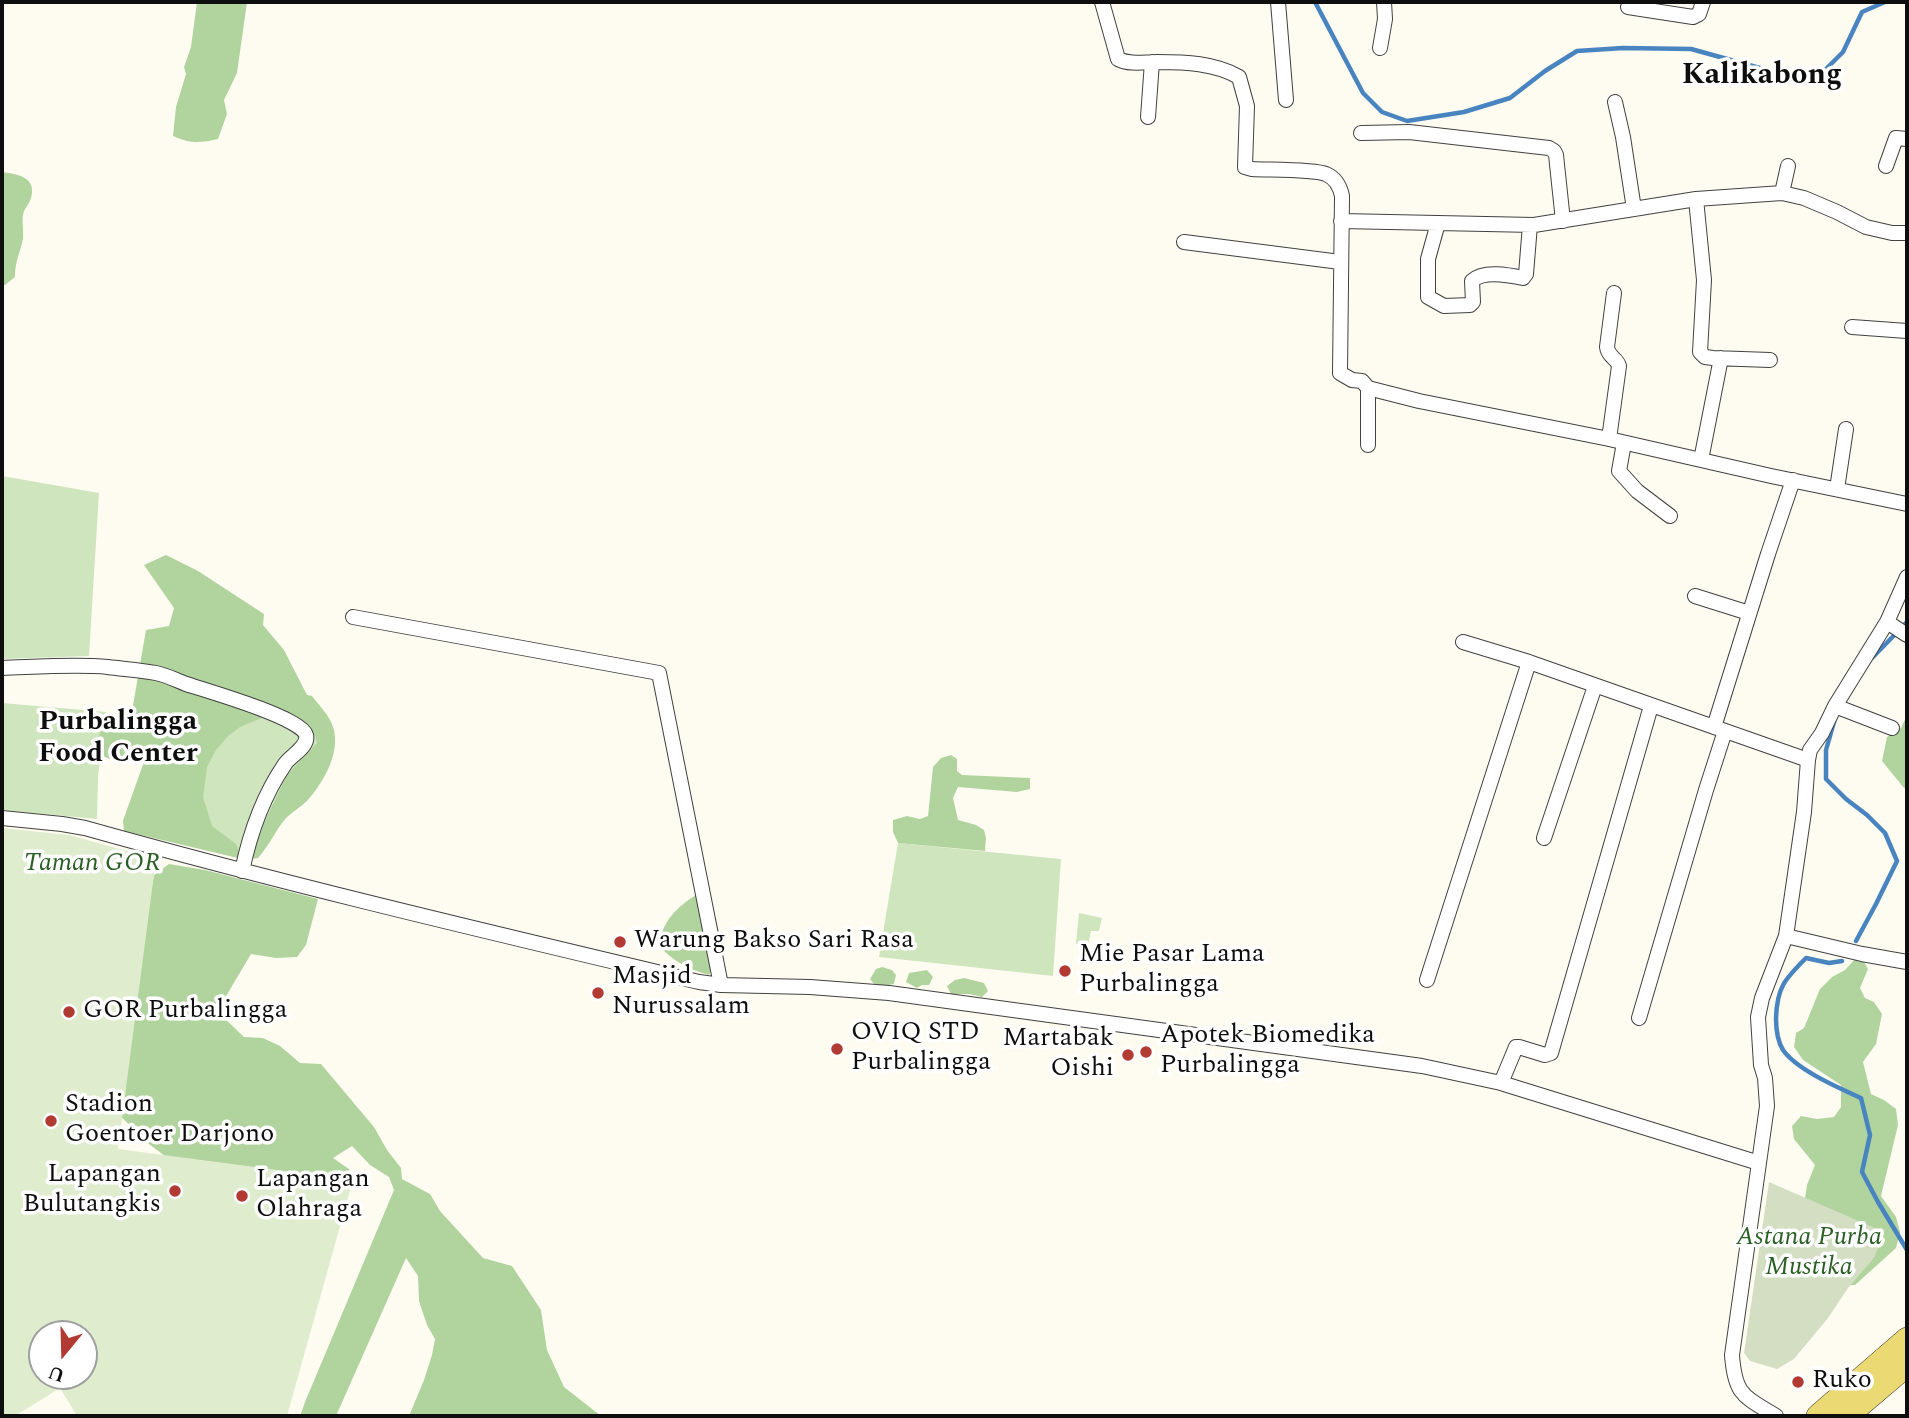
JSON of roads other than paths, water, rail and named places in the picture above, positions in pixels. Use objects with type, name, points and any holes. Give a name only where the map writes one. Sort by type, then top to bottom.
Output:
[{"type":"main road","points":[[1818,1416],[1907,1339]]},
{"type":"main road","points":[[1854,1414],[1907,1365]]},
{"type":"street","points":[[1102,2],[1118,59],[1130,62],[1199,64],[1239,77],[1247,106],[1245,167],[1326,174],[1340,188],[1340,373],[1362,382],[1368,388],[1457,410],[1616,441],[1907,504]]},
{"type":"street","points":[[1278,2],[1286,100]]},
{"type":"street","points":[[1380,48],[1385,19],[1384,2]]},
{"type":"street","points":[[1628,7],[1693,17],[1699,14],[1703,2]]},
{"type":"street","points":[[1148,117],[1152,62]]},
{"type":"street","points":[[1615,102],[1634,209]]},
{"type":"street","points":[[1362,133],[1409,132],[1549,148],[1556,155],[1563,221]]},
{"type":"street","points":[[1886,166],[1896,138],[1907,139]]},
{"type":"street","points":[[1782,193],[1788,166]]},
{"type":"street","points":[[1341,221],[1530,225],[1696,199],[1782,193],[1804,198],[1866,227],[1892,233],[1907,233]]},
{"type":"street","points":[[1696,199],[1704,280],[1700,352],[1705,357],[1721,359],[1770,360]]},
{"type":"street","points":[[1438,223],[1428,259],[1428,297],[1444,306],[1470,305],[1473,302],[1472,281],[1477,277],[1499,275],[1523,278],[1526,274],[1530,225]]},
{"type":"street","points":[[1184,242],[1340,262]]},
{"type":"street","points":[[1615,293],[1607,347],[1608,353],[1619,366],[1616,441],[1619,471],[1637,491],[1671,516]]},
{"type":"street","points":[[1852,327],[1907,331]]},
{"type":"street","points":[[1701,460],[1721,359]]},
{"type":"street","points":[[1368,388],[1368,444]]},
{"type":"street","points":[[1837,489],[1846,429]]},
{"type":"street","points":[[1639,1018],[1702,804],[1749,613],[1793,480]]},
{"type":"street","points":[[1776,1416],[1743,1395],[1733,1374],[1732,1355],[1767,1105],[1758,1017],[1762,998],[1786,936],[1810,750],[1840,708],[1890,624],[1907,577]]},
{"type":"street","points":[[1695,596],[1749,613]]},
{"type":"street","points":[[353,617],[659,673],[721,985]]},
{"type":"street","points":[[1890,624],[1907,635]]},
{"type":"street","points":[[1463,642],[1529,662],[1808,760]]},
{"type":"street","points":[[1427,980],[1529,662]]},
{"type":"street","points":[[2,668],[105,667],[156,673],[281,716],[300,727],[307,736],[306,741],[303,747],[288,759],[259,812],[247,845],[242,871]]},
{"type":"street","points":[[1544,838],[1595,686]]},
{"type":"street","points":[[1501,1083],[1516,1047],[1545,1055],[1551,1053],[1651,706]]},
{"type":"street","points":[[1840,708],[1892,729]]},
{"type":"street","points":[[2,818],[85,828],[242,871],[699,982],[889,993],[1422,1066],[1501,1083],[1759,1163]]},
{"type":"street","points":[[1786,936],[1907,962]]},
{"type":"waterway","points":[[1315,2],[1363,93],[1382,112],[1407,121],[1464,112],[1510,98],[1577,51],[1623,48],[1691,49],[1778,73],[1816,79],[1843,52],[1862,12],[1885,2]]},
{"type":"waterway","points":[[1872,658],[1907,622]]},
{"type":"waterway","points":[[1834,722],[1826,750],[1826,779],[1885,833],[1897,861],[1856,941]]},
{"type":"waterway","points":[[1842,961],[1829,963],[1806,958],[1793,972],[1778,998],[1778,1035],[1783,1050],[1798,1065],[1861,1098],[1870,1135],[1862,1172],[1907,1250]]},
{"type":"place","name":"Warung Bakso Sari Rasa","points":[[620,942]]},
{"type":"place","name":"Mie Pasar Lama Purbalingga","points":[[1065,971]]},
{"type":"place","name":"Masjid Nurussalam","points":[[598,993]]},
{"type":"place","name":"GOR Purbalingga","points":[[69,1012]]},
{"type":"place","name":"OVIQ STD Purbalingga","points":[[837,1049]]},
{"type":"place","name":"Apotek Biomedika Purbalingga","points":[[1146,1052]]},
{"type":"place","name":"Martabak Oishi","points":[[1128,1055]]},
{"type":"place","name":"Stadion Goentoer Darjono","points":[[51,1121]]},
{"type":"place","name":"Lapangan Bulutangkis","points":[[175,1191]]},
{"type":"place","name":"Lapangan Olahraga","points":[[242,1196]]},
{"type":"place","name":"Ruko","points":[[1798,1382]]},
{"type":"district","name":"Kalikabong","points":[[1762,77]]},
{"type":"district","name":"Purbalingga Food Center","points":[[118,740]]},
{"type":"park label","name":"Taman GOR","points":[[92,865]]},
{"type":"park label","name":"Astana Purba Mustika","points":[[1809,1254]]}]
